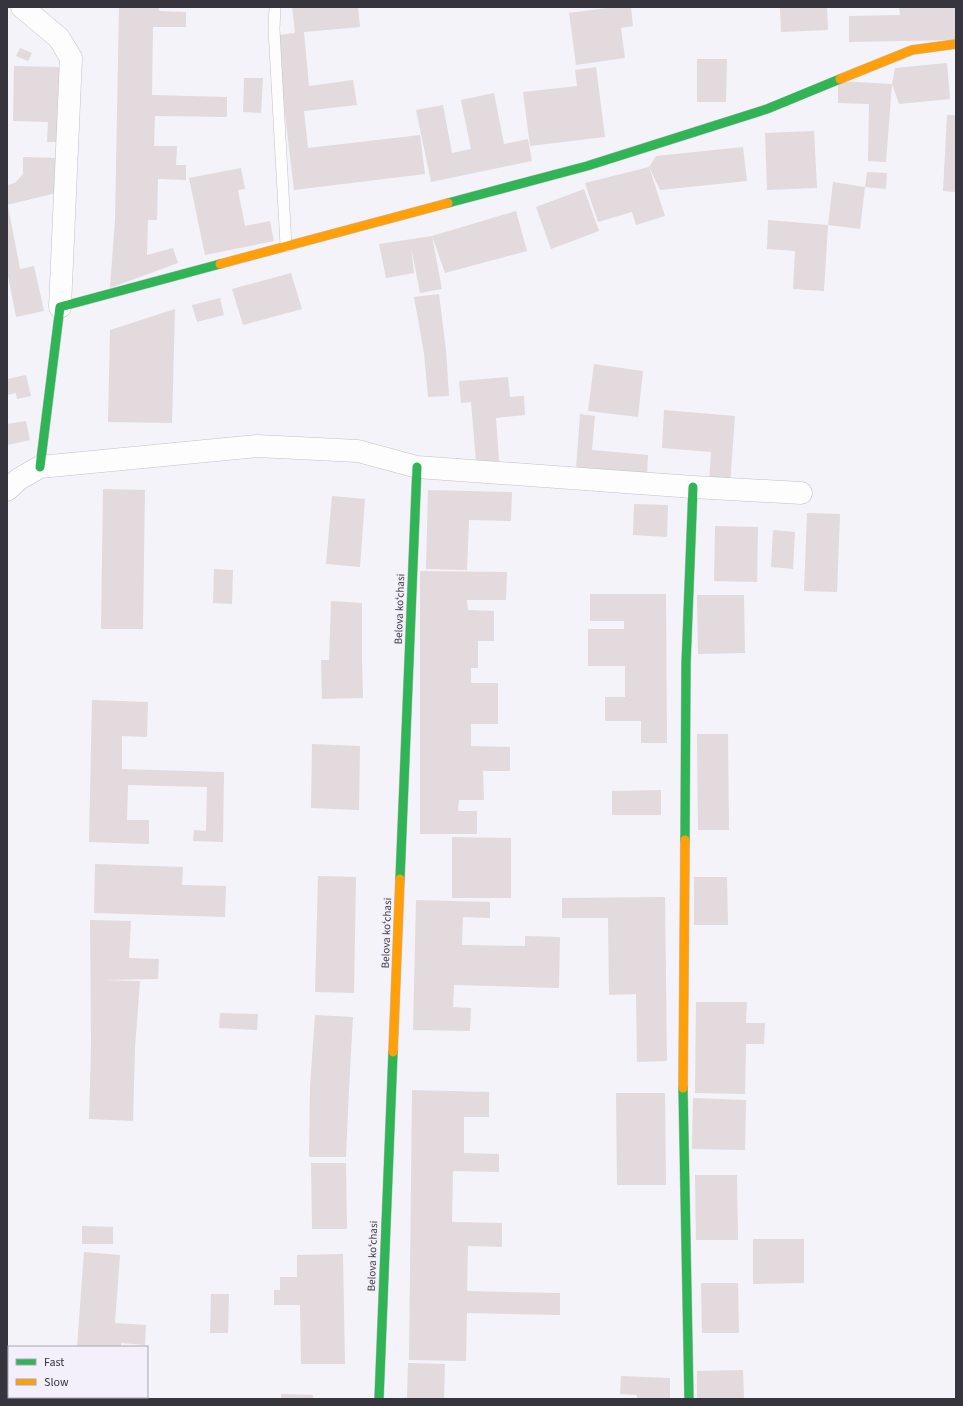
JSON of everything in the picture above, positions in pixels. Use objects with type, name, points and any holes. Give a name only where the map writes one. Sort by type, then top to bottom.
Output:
[{"type":"street","points":[[22,7],[60,38],[72,58],[60,307],[40,467]]},
{"type":"street","points":[[60,307],[587,166],[767,108],[912,50],[956,44]]},
{"type":"street","points":[[7,490],[19,479],[40,467],[257,446],[358,451],[417,467],[693,487],[801,493]]},
{"type":"street","name":"Belova koʻchasi","points":[[378,1399],[417,467]]},
{"type":"street","points":[[689,1399],[683,1120],[686,664],[693,487]]},
{"type":"lane","points":[[274,7],[286,246]]},
{"type":"building","points":[[119,7],[159,7],[159,11],[186,12],[186,27],[153,27],[152,95],[227,97],[227,117],[155,116],[154,146],[177,146],[176,165],[186,165],[186,180],[158,179],[157,220],[148,220],[147,255],[173,248],[178,263],[110,288],[115,219]]},
{"type":"building","points":[[292,7],[358,7],[360,27],[304,32],[309,86],[353,80],[357,105],[304,111],[308,148],[420,135],[425,174],[294,190],[282,89],[278,35],[295,33]]},
{"type":"building","points":[[615,7],[631,7],[633,26],[621,28],[625,58],[576,65],[569,13]]},
{"type":"building","points":[[780,7],[827,7],[828,30],[781,32]]},
{"type":"building","points":[[899,7],[956,7],[956,40],[849,42],[849,16],[900,15]]},
{"type":"building","points":[[20,48],[32,53],[28,61],[16,56]]},
{"type":"building","points":[[697,59],[727,59],[726,102],[697,102]]},
{"type":"building","points":[[947,63],[950,99],[899,104],[892,84],[895,68]]},
{"type":"building","points":[[14,66],[60,67],[58,142],[47,142],[48,122],[13,121]]},
{"type":"building","points":[[596,67],[605,137],[530,146],[523,92],[577,86],[575,70]]},
{"type":"building","points":[[244,78],[263,78],[261,113],[243,112]]},
{"type":"building","points":[[838,81],[892,84],[886,162],[868,161],[869,104],[838,103]]},
{"type":"building","points":[[494,93],[504,144],[528,139],[532,161],[431,182],[416,110],[443,105],[452,153],[471,149],[461,100]]},
{"type":"building","points":[[947,115],[956,115],[956,192],[943,191]]},
{"type":"building","points":[[814,131],[817,188],[767,190],[765,133]]},
{"type":"building","points":[[743,147],[747,181],[660,190],[649,167],[656,156]]},
{"type":"building","points":[[23,157],[58,158],[56,193],[7,205],[7,185],[15,183],[23,174]]},
{"type":"building","points":[[649,167],[665,216],[636,225],[632,212],[598,222],[585,183]]},
{"type":"building","points":[[241,168],[245,189],[238,190],[245,226],[270,221],[274,241],[205,255],[189,178]]},
{"type":"building","points":[[867,172],[887,173],[886,189],[865,187]]},
{"type":"building","points":[[833,182],[865,187],[860,229],[828,225]]},
{"type":"building","points":[[584,189],[599,231],[551,249],[536,207]]},
{"type":"building","points":[[8,206],[20,269],[34,266],[44,311],[16,317],[7,271]]},
{"type":"building","points":[[516,211],[527,251],[445,273],[432,236]]},
{"type":"building","points":[[768,220],[828,225],[824,291],[793,289],[795,251],[767,249]]},
{"type":"building","points":[[432,236],[442,289],[420,293],[411,247],[414,273],[386,278],[379,244]]},
{"type":"building","points":[[291,273],[302,309],[243,325],[232,289]]},
{"type":"building","points":[[439,294],[446,350],[449,396],[428,397],[424,353],[414,297]]},
{"type":"building","points":[[220,298],[224,315],[197,322],[192,305]]},
{"type":"building","points":[[175,309],[172,423],[108,422],[110,330]]},
{"type":"building","points":[[594,364],[643,371],[638,417],[588,411]]},
{"type":"building","points":[[26,375],[31,396],[17,399],[16,393],[7,395],[7,379]]},
{"type":"building","points":[[508,377],[510,397],[524,396],[525,415],[496,418],[499,461],[476,462],[471,402],[461,403],[459,381]]},
{"type":"building","points":[[664,410],[735,416],[730,485],[709,483],[711,452],[662,448]]},
{"type":"building","points":[[580,414],[595,416],[592,450],[648,455],[647,475],[576,469]]},
{"type":"building","points":[[26,421],[30,440],[7,445],[7,424]]},
{"type":"building","points":[[103,489],[145,490],[143,629],[101,629]]},
{"type":"building","points":[[428,490],[512,492],[511,521],[469,520],[467,570],[426,569]]},
{"type":"building","points":[[332,496],[365,499],[360,567],[326,564]]},
{"type":"building","points":[[634,504],[668,505],[667,537],[633,535]]},
{"type":"building","points":[[807,513],[840,514],[837,592],[804,591]]},
{"type":"building","points":[[715,526],[758,527],[757,582],[714,581]]},
{"type":"building","points":[[773,530],[795,532],[793,569],[771,567]]},
{"type":"building","points":[[214,569],[233,570],[232,604],[213,603]]},
{"type":"building","points":[[420,571],[507,572],[506,600],[467,600],[468,610],[494,611],[494,641],[478,641],[478,668],[471,668],[471,683],[498,683],[498,724],[471,724],[471,746],[510,747],[510,771],[483,771],[484,800],[459,800],[458,811],[477,811],[477,834],[420,834]]},
{"type":"building","points":[[590,594],[666,594],[667,743],[641,743],[641,721],[605,721],[605,697],[625,697],[625,666],[588,666],[588,629],[624,629],[624,621],[590,621]]},
{"type":"building","points":[[697,595],[744,595],[745,653],[698,654]]},
{"type":"building","points":[[331,601],[362,603],[363,698],[322,699],[321,660],[329,660]]},
{"type":"building","points":[[92,700],[148,702],[147,737],[122,736],[122,769],[224,772],[223,842],[193,841],[194,830],[206,831],[207,787],[128,785],[127,820],[149,820],[149,844],[89,842]]},
{"type":"building","points":[[697,734],[728,734],[729,830],[698,830]]},
{"type":"building","points":[[312,744],[360,746],[359,810],[311,808]]},
{"type":"building","points":[[661,790],[661,815],[612,815],[612,791]]},
{"type":"building","points":[[452,837],[511,838],[511,898],[452,898]]},
{"type":"building","points":[[95,864],[183,867],[182,885],[226,886],[225,917],[94,913]]},
{"type":"building","points":[[318,876],[356,877],[354,993],[315,992]]},
{"type":"building","points":[[694,877],[727,877],[728,925],[694,925]]},
{"type":"building","points":[[665,897],[667,1061],[637,1062],[636,994],[609,995],[608,918],[562,918],[562,898]]},
{"type":"building","points":[[416,900],[490,902],[490,918],[463,917],[462,945],[525,946],[525,936],[560,937],[559,988],[454,985],[453,1007],[471,1008],[470,1031],[413,1030]]},
{"type":"building","points":[[90,920],[131,921],[129,958],[159,959],[158,979],[102,980],[140,981],[135,1048],[133,1121],[89,1119],[91,1047]]},
{"type":"building","points":[[696,1002],[747,1002],[746,1023],[765,1023],[764,1044],[746,1044],[745,1094],[695,1093]]},
{"type":"building","points":[[220,1013],[258,1014],[257,1030],[219,1028]]},
{"type":"building","points":[[315,1015],[353,1017],[346,1157],[309,1157],[310,1087]]},
{"type":"building","points":[[412,1090],[489,1092],[489,1117],[464,1117],[464,1153],[499,1154],[499,1172],[453,1171],[452,1222],[502,1223],[502,1247],[468,1246],[467,1291],[560,1293],[560,1315],[467,1313],[466,1361],[409,1360]]},
{"type":"building","points":[[616,1093],[665,1093],[666,1185],[617,1185]]},
{"type":"building","points":[[693,1098],[746,1100],[745,1150],[692,1149]]},
{"type":"building","points":[[311,1163],[346,1163],[347,1229],[312,1229]]},
{"type":"building","points":[[695,1175],[737,1175],[738,1240],[696,1240]]},
{"type":"building","points":[[82,1226],[113,1227],[113,1244],[82,1244]]},
{"type":"building","points":[[753,1239],[804,1239],[804,1283],[753,1284]]},
{"type":"building","points":[[84,1252],[120,1255],[115,1323],[146,1325],[145,1345],[121,1343],[121,1346],[77,1346]]},
{"type":"building","points":[[343,1254],[345,1364],[301,1364],[300,1305],[274,1305],[274,1290],[280,1290],[280,1277],[297,1277],[297,1255]]},
{"type":"building","points":[[701,1283],[738,1283],[739,1333],[702,1333]]},
{"type":"building","points":[[211,1294],[229,1294],[228,1333],[210,1333]]},
{"type":"building","points":[[408,1363],[445,1364],[444,1399],[407,1399]]},
{"type":"building","points":[[743,1370],[744,1399],[697,1399],[697,1371]]},
{"type":"building","points":[[621,1376],[670,1378],[670,1399],[637,1399],[637,1395],[620,1394]]},
{"type":"building","points":[[281,1394],[313,1395],[313,1399],[281,1399]]},
{"type":"building","points":[[75,1398],[125,1398],[125,1399]]},
{"type":"traffic: fast","points":[[448,203],[587,166],[767,109],[840,79]]},
{"type":"traffic: fast","points":[[40,467],[60,307],[220,264]]},
{"type":"traffic: fast","points":[[400,879],[417,467]]},
{"type":"traffic: fast","points":[[685,840],[686,664],[693,487]]},
{"type":"traffic: fast","points":[[379,1399],[393,1052]]},
{"type":"traffic: fast","points":[[683,1088],[689,1399]]},
{"type":"traffic: slow","points":[[840,79],[912,50],[956,44]]},
{"type":"traffic: slow","points":[[220,264],[448,203]]},
{"type":"traffic: slow","points":[[683,1088],[685,840]]},
{"type":"traffic: slow","points":[[393,1052],[400,879]]}]
